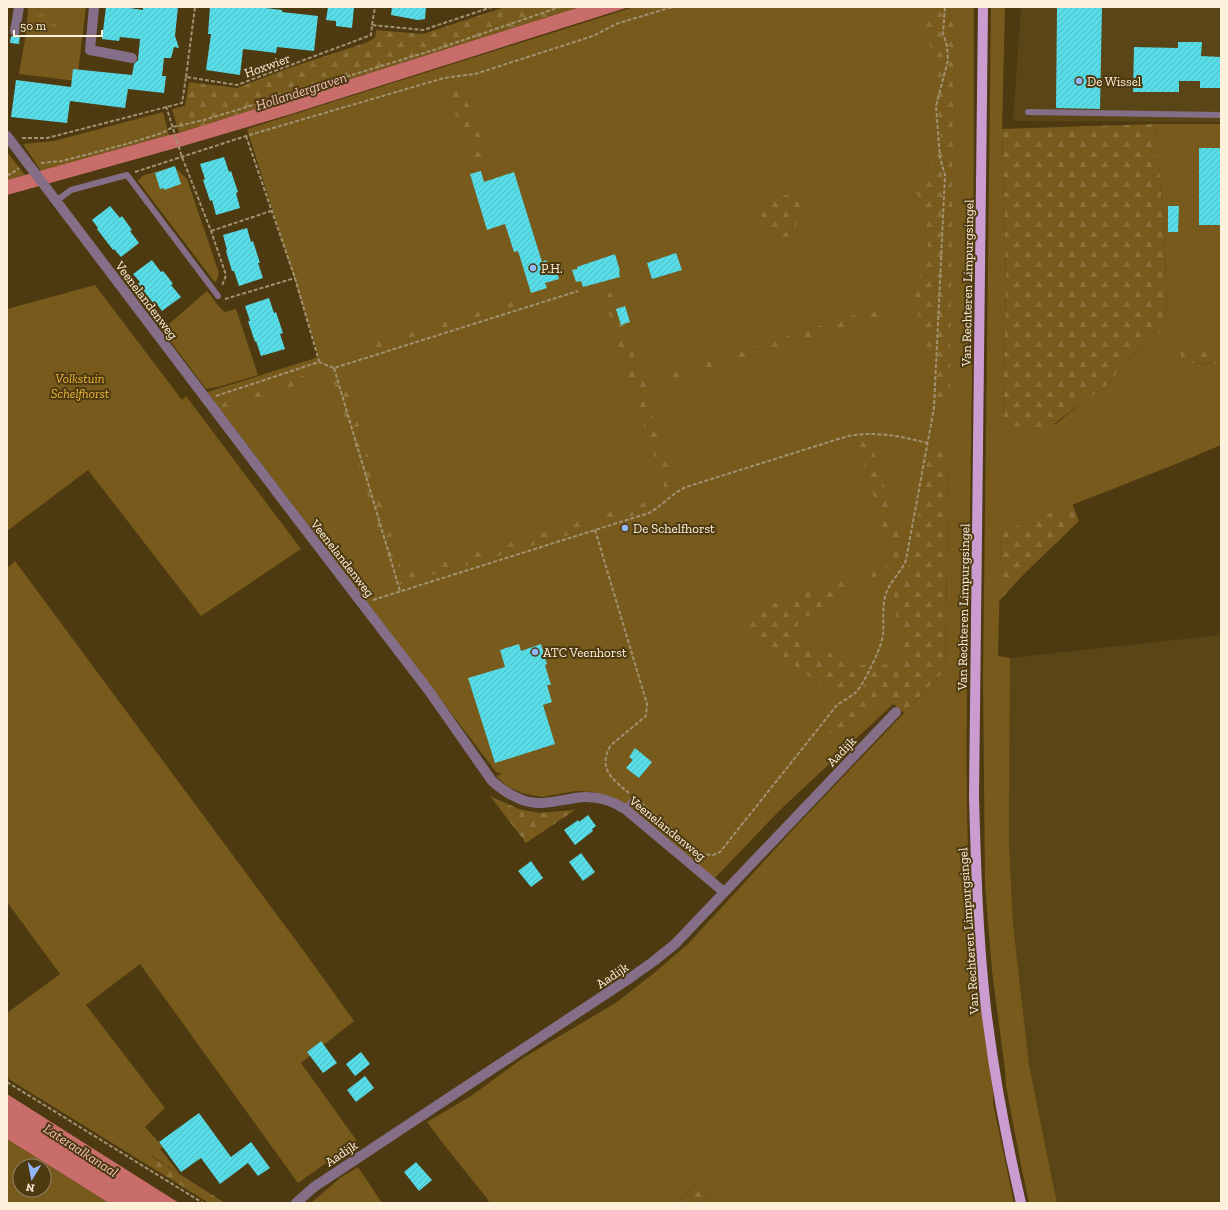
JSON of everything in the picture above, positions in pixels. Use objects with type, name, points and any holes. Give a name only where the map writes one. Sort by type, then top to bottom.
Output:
[{"type":"main road","name":"Van Rechteren Limpurgsingel","points":[[983,7],[974,789],[977,896],[986,1008],[994,1069],[1011,1160],[1021,1203]]},
{"type":"street","points":[[16,31],[19,7]]},
{"type":"street","points":[[94,7],[90,50],[132,58]]},
{"type":"street","name":"Veenelandenweg","points":[[8,137],[429,691],[492,781],[505,791],[521,800],[555,802],[577,797],[610,801],[625,809],[724,892]]},
{"type":"street","name":"Aadijk","points":[[296,1203],[314,1187],[630,978],[675,944],[896,712]]},
{"type":"lane","points":[[1028,112],[1221,115]]},
{"type":"lane","points":[[56,201],[71,190],[127,175],[218,296]]},
{"type":"lane","points":[[625,809],[635,798]]},
{"type":"path","points":[[8,137],[47,138],[182,103],[195,7]]},
{"type":"path","points":[[375,7],[372,24],[423,30],[492,7]]},
{"type":"path","points":[[7,175],[11,174],[17,169],[62,161],[123,145],[174,128],[325,84],[437,49],[560,7]]},
{"type":"path","points":[[127,175],[246,136],[444,78],[475,74],[593,36],[616,24],[672,7]]},
{"type":"path","points":[[595,530],[647,704],[646,716],[611,745],[606,758],[605,766],[609,774],[619,785],[702,854],[712,855],[720,852],[837,705],[855,693],[860,687],[880,647],[883,636],[885,598],[889,586],[904,566],[906,560],[934,408],[945,175],[940,158],[936,106],[948,60],[947,46],[943,33],[945,7]]},
{"type":"path","name":"Hoxwier","points":[[186,77],[237,86],[371,35],[372,24]]},
{"type":"path","points":[[166,106],[182,157],[211,231],[226,275],[218,296],[227,299],[295,278]]},
{"type":"path","points":[[246,136],[295,278],[319,362]]},
{"type":"path","points":[[211,231],[271,211]]},
{"type":"path","points":[[206,399],[319,362],[334,368],[578,291]]},
{"type":"path","points":[[334,368],[400,591]]},
{"type":"path","points":[[362,603],[649,513],[660,507],[677,491],[686,487],[848,436],[861,434],[891,435],[927,443]]},
{"type":"path","points":[[7,1082],[203,1203]]},
{"type":"shaded area","points":[[1021,7],[1221,7],[1221,122],[1013,121]]},
{"type":"shaded area","points":[[1221,635],[1221,1203],[1057,1203],[1029,1065],[1013,923],[1009,843],[1010,658]]},
{"type":"green space","points":[[28,7],[86,7],[77,81],[19,74],[26,33]]},
{"type":"green space","points":[[505,7],[580,7],[179,133],[172,109],[185,106],[189,82],[237,88],[289,68],[365,43],[375,38],[376,30],[423,34]]},
{"type":"green space","name":"De Schelfhorst","points":[[634,7],[974,7],[973,324],[967,651],[969,879],[975,959],[993,1091],[993,1103],[1014,1203],[701,1203],[708,1196],[698,1183],[676,1203],[486,1203],[489,1201],[427,1122],[471,1096],[523,1058],[617,1002],[688,944],[799,823],[945,670],[949,453],[943,453],[936,664],[779,811],[714,879],[608,797],[592,792],[576,791],[542,797],[522,793],[508,787],[496,776],[502,774],[496,772],[207,392],[319,357],[247,129]]},
{"type":"green space","points":[[920,7],[954,7],[950,399],[935,398],[932,364],[911,287],[924,270],[927,256],[928,237],[925,211],[914,187],[934,161],[941,138],[931,49]]},
{"type":"green space","points":[[991,7],[1005,7],[1002,129],[1006,281],[1003,424],[1056,424],[1085,400],[1103,389],[1138,349],[1166,328],[1165,248],[1156,124],[1221,124],[1221,349],[1181,349],[1181,363],[1221,364],[1221,445],[1001,533],[998,656],[1010,658],[1009,843],[1013,923],[1029,1065],[1057,1203],[1029,1203],[1006,1086],[992,971],[985,885],[983,675]]},
{"type":"green space","points":[[34,10],[58,13],[56,31],[33,28]]},
{"type":"green space","points":[[462,89],[488,157],[476,162],[447,94]]},
{"type":"green space","points":[[163,112],[169,135],[41,171],[23,144],[54,141]]},
{"type":"green space","points":[[1156,124],[1165,248],[1167,328],[1138,349],[1103,389],[1085,400],[1049,428],[1043,430],[1003,424],[1006,281],[1002,129]]},
{"type":"green space","points":[[7,152],[25,175],[7,180]]},
{"type":"green space","points":[[171,167],[178,170],[187,179],[219,273],[216,282],[138,181],[142,176]]},
{"type":"green space","points":[[785,195],[796,196],[804,202],[801,217],[789,236],[777,240],[773,239],[768,231],[762,211],[764,205],[768,201],[775,197]]},
{"type":"green space","name":"Volkstuin Schelfhorst","points":[[95,285],[182,400],[186,396],[301,549],[201,616],[88,470],[7,531],[7,309]]},
{"type":"green space","points":[[207,291],[225,312],[236,309],[258,375],[206,389],[162,330]]},
{"type":"green space","points":[[614,292],[642,381],[878,308],[880,317],[644,389],[676,488],[667,496],[603,296]]},
{"type":"green space","points":[[525,298],[525,303],[355,355],[352,350]]},
{"type":"green space","points":[[1181,349],[1221,349],[1221,364],[1181,363]]},
{"type":"green space","points":[[320,371],[322,376],[222,410],[218,404]]},
{"type":"green space","points":[[331,372],[347,386],[403,575],[585,519],[589,529],[395,586]]},
{"type":"green space","points":[[870,438],[902,546],[900,560],[895,567],[854,587],[844,599],[799,620],[797,628],[807,640],[823,650],[841,658],[856,662],[856,665],[866,665],[848,692],[836,696],[754,634],[749,624],[748,616],[749,612],[893,564],[857,439]]},
{"type":"green space","points":[[929,452],[949,453],[945,670],[904,713],[885,697],[846,738],[823,731],[841,708],[857,697],[876,665],[902,664],[893,588],[907,570],[910,563]]},
{"type":"green space","points":[[667,496],[647,511],[601,526],[599,515]]},
{"type":"green space","points":[[1072,504],[1079,521],[1024,574],[999,601],[1001,533]]},
{"type":"green space","points":[[15,561],[354,1021],[301,1063],[357,1141],[298,1183],[140,964],[86,1005],[165,1108],[145,1127],[163,1147],[160,1149],[180,1174],[152,1156],[146,1164],[7,1078],[7,1013],[60,974],[7,902],[7,568]]},
{"type":"green space","points":[[490,796],[519,809],[539,813],[575,810],[526,843]]},
{"type":"green space","points":[[7,1139],[37,1158],[12,1158],[12,1198],[52,1198],[52,1167],[109,1203],[7,1203]]},
{"type":"green space","points":[[151,1156],[225,1203],[209,1203],[146,1164]]},
{"type":"green space","points":[[358,1167],[382,1203],[311,1203],[340,1178]]},
{"type":"green space","points":[[698,1183],[708,1196],[701,1203],[676,1203]]},
{"type":"water","points":[[580,7],[629,7],[288,115],[7,195],[7,180],[179,133]]},
{"type":"water","name":"Lateraalkanaal","points":[[7,1094],[179,1203],[109,1203],[52,1167],[52,1158],[37,1158],[7,1139]]},
{"type":"building","points":[[106,7],[123,7],[143,10],[143,7],[178,7],[175,36],[179,48],[174,47],[171,58],[164,58],[162,76],[166,76],[164,93],[128,89],[125,108],[70,101],[67,123],[11,117],[16,80],[71,87],[73,69],[132,75],[134,64],[138,60],[140,39],[120,37],[119,41],[102,39]]},
{"type":"building","points":[[210,7],[257,7],[282,10],[282,12],[318,16],[314,51],[277,47],[276,53],[243,49],[240,75],[206,70],[211,34],[208,34]]},
{"type":"building","points":[[328,7],[354,7],[352,28],[336,26],[336,21],[326,20]]},
{"type":"building","points":[[392,7],[426,7],[425,19],[418,20],[391,15]]},
{"type":"building","points":[[1057,7],[1102,7],[1100,109],[1056,108]]},
{"type":"building","points":[[20,35],[19,44],[10,43],[11,36],[17,37]]},
{"type":"building","points":[[1178,42],[1202,42],[1201,56],[1221,57],[1221,88],[1200,88],[1200,81],[1179,81],[1179,92],[1133,92],[1134,47],[1178,48]]},
{"type":"building","points":[[1199,148],[1221,148],[1221,225],[1199,225]]},
{"type":"building","points":[[224,157],[229,172],[231,171],[238,192],[236,193],[240,208],[216,215],[212,200],[210,201],[203,180],[205,179],[200,164]]},
{"type":"building","points":[[175,166],[181,184],[164,190],[164,188],[160,189],[155,173]]},
{"type":"building","points":[[481,171],[484,182],[514,172],[542,262],[546,260],[549,270],[556,268],[559,279],[545,283],[547,288],[531,293],[518,251],[514,252],[505,224],[487,230],[470,174]]},
{"type":"building","points":[[110,206],[120,218],[122,216],[132,230],[130,231],[139,243],[121,257],[114,249],[113,250],[92,220]]},
{"type":"building","points":[[1168,206],[1179,206],[1178,232],[1168,232]]},
{"type":"building","points":[[247,228],[251,242],[253,241],[263,278],[239,286],[234,271],[232,271],[223,235]]},
{"type":"building","points":[[676,253],[682,270],[652,279],[647,263]]},
{"type":"building","points":[[615,254],[620,271],[620,277],[583,287],[581,281],[576,282],[572,270]]},
{"type":"building","points":[[152,260],[161,272],[163,271],[168,277],[173,284],[171,285],[181,297],[162,311],[156,303],[154,304],[138,284],[140,282],[133,274]]},
{"type":"building","points":[[269,298],[274,313],[276,312],[283,333],[280,334],[285,349],[261,356],[248,321],[250,321],[245,306]]},
{"type":"building","points":[[625,306],[630,322],[621,325],[616,309]]},
{"type":"building","points":[[519,644],[521,651],[541,644],[551,685],[547,685],[552,702],[543,705],[555,744],[495,763],[468,678],[505,667],[500,650]]},
{"type":"building","points":[[635,748],[652,762],[639,778],[626,768],[633,760],[629,757]]},
{"type":"building","points":[[588,815],[596,826],[592,829],[593,831],[575,845],[564,830]]},
{"type":"building","points":[[581,853],[595,872],[583,881],[569,862]]},
{"type":"building","points":[[531,861],[543,878],[531,887],[518,871]]},
{"type":"building","points":[[321,1041],[337,1063],[323,1073],[307,1052]]},
{"type":"building","points":[[361,1052],[370,1064],[355,1076],[346,1064]]},
{"type":"building","points":[[365,1076],[374,1088],[356,1102],[347,1090]]},
{"type":"building","points":[[199,1113],[231,1157],[251,1142],[270,1168],[258,1176],[248,1163],[220,1184],[201,1158],[181,1172],[159,1142]]},
{"type":"building","points":[[416,1162],[432,1180],[419,1191],[404,1172]]},
{"type":"place","name":"De Wissel","points":[[1079,81]]},
{"type":"place","name":"P.H.","points":[[533,268]]},
{"type":"place","name":"De Schelfhorst","points":[[625,528]]},
{"type":"place","name":"ATC Veenhorst","points":[[535,652]]},
{"type":"water label","name":"Hollandergraven","points":[[301,91]]}]
